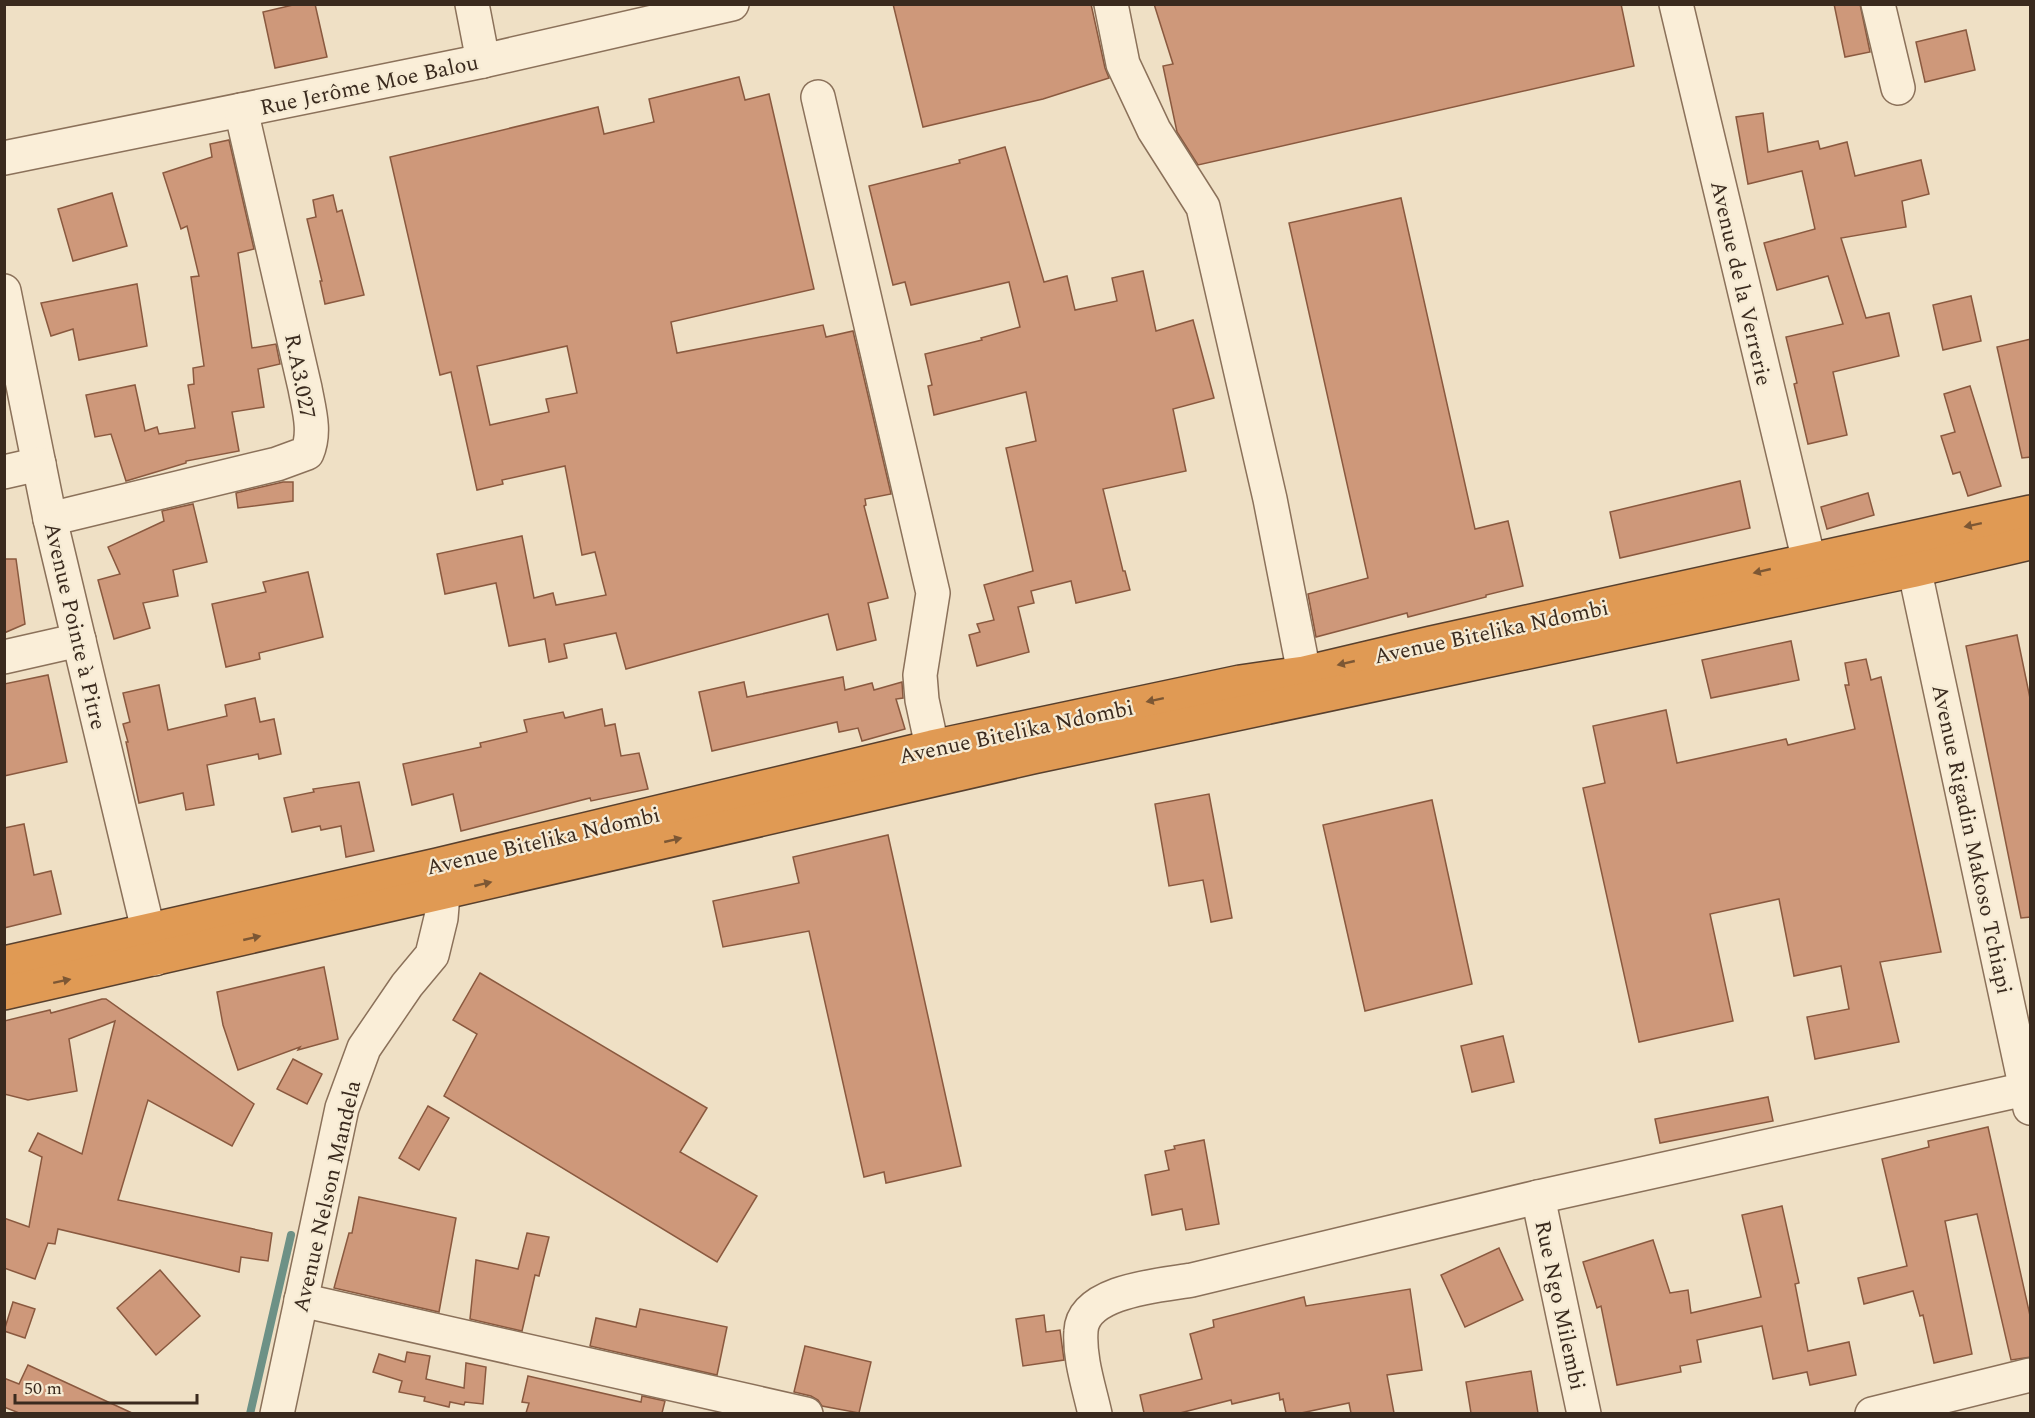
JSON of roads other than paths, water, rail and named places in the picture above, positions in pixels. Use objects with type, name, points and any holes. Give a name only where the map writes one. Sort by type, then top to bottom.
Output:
[{"type":"highway","name":"Avenue Bitelika Ndombi","points":[[4,993],[152,945],[437,866],[936,763],[1248,710],[1911,555],[2031,512]]},
{"type":"highway","name":"Avenue Bitelika Ndombi","points":[[4,963],[152,945],[443,894],[1240,682],[1304,673],[1431,642],[1809,561],[1911,555],[2031,543]]},
{"type":"street","points":[[472,4],[483,61]]},
{"type":"street","name":"Rue Jerôme Moe Balou","points":[[4,158],[483,61],[732,4]]},
{"type":"street","points":[[1111,4],[1123,64],[1154,130],[1203,207],[1270,499],[1304,673]]},
{"type":"street","name":"Avenue de la Verrerie","points":[[1676,4],[1809,561]]},
{"type":"street","points":[[1878,4],[1898,88]]},
{"type":"street","points":[[818,97],[933,593],[920,675],[922,700],[936,763]]},
{"type":"street","name":"R.A3.027","points":[[50,519],[278,464],[307,453],[312,441],[305,388],[241,110]]},
{"type":"street","name":"Avenue Pointe à Pitre","points":[[4,291],[50,519],[152,945]]},
{"type":"street","points":[[4,472],[39,464]]},
{"type":"street","name":"Avenue Rigadin Makoso Tchiapi","points":[[1911,555],[2029,1095]]},
{"type":"street","points":[[4,657],[79,640]]},
{"type":"street","name":"Avenue Nelson Mandela","points":[[277,1413],[342,1108],[364,1048],[407,986],[432,955],[441,918],[443,894]]},
{"type":"street","points":[[1095,1413],[1084,1365],[1080,1330],[1083,1319],[1092,1309],[1110,1297],[1192,1280],[1538,1197],[2029,1095]]},
{"type":"street","name":"Rue Ngo Milembi","points":[[1538,1197],[1584,1413]]},
{"type":"street","points":[[301,1300],[806,1413]]},
{"type":"street","points":[[1872,1413],[2031,1375]]},
{"type":"waterway","points":[[250,1414],[291,1235]]}]
